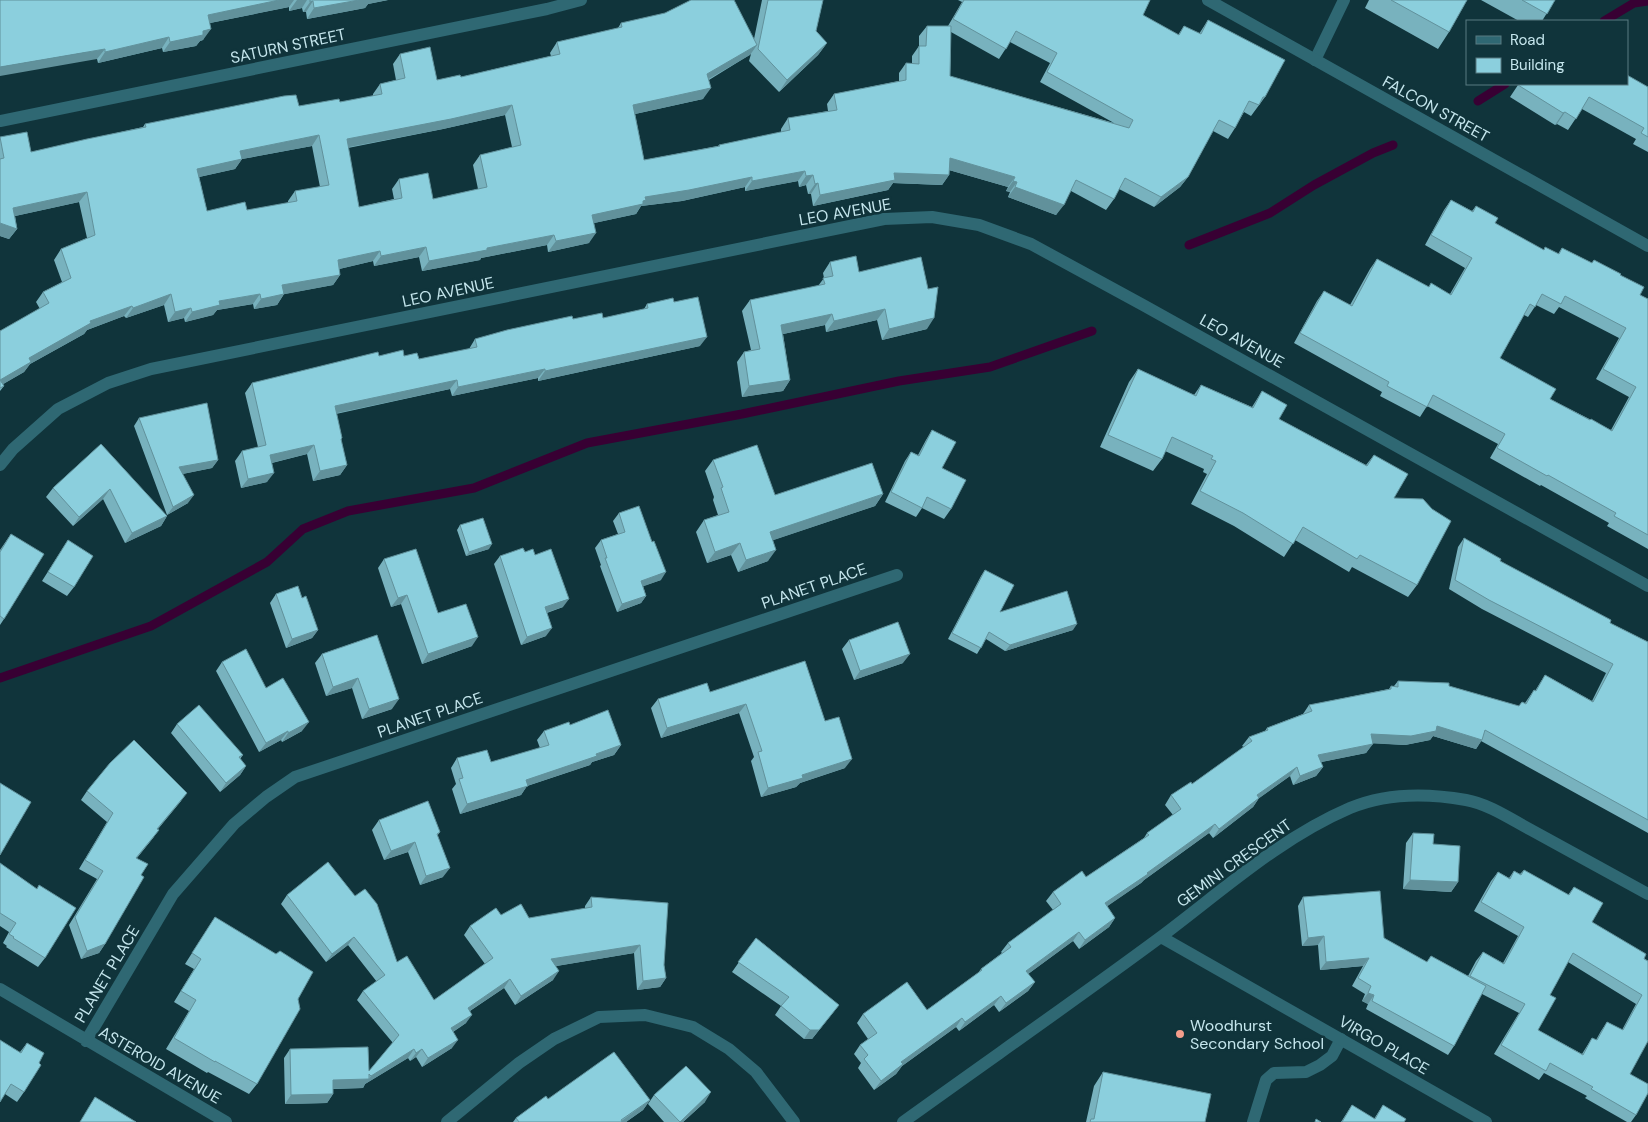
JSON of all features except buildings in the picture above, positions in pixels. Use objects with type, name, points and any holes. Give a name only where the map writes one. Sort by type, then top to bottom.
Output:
[{"type":"street","name":"SATURN STREET","points":[[0,121],[547,9],[582,0]]},
{"type":"street","name":"FALCON STREET","points":[[1208,0],[1223,4],[1315,60],[1648,246]]},
{"type":"street","points":[[1315,60],[1344,0]]},
{"type":"street","name":"LEO AVENUE","points":[[0,465],[13,448],[58,409],[108,383],[150,369],[884,219],[932,217],[980,225],[1031,244],[1648,586]]},
{"type":"street","name":"PLANET PLACE","points":[[86,1041],[173,894],[234,824],[266,797],[296,777],[897,575]]},
{"type":"street","name":"GEMINI CRESCENT","points":[[903,1122],[1161,937],[1275,850],[1310,828],[1350,808],[1372,801],[1398,796],[1437,796],[1468,800],[1490,808],[1648,894]]},
{"type":"street","name":"VIRGO PLACE","points":[[1161,937],[1486,1122]]},
{"type":"street","name":"ASTEROID AVENUE","points":[[0,989],[226,1122]]},
{"type":"street","points":[[447,1122],[519,1062],[554,1039],[599,1017],[645,1016],[693,1026],[729,1049],[756,1072],[794,1122]]},
{"type":"street","points":[[1253,1122],[1266,1080],[1274,1074],[1306,1072],[1320,1065],[1332,1056],[1341,1039]]},
{"type":"waterway","points":[[1606,20],[1634,3],[1648,1]]},
{"type":"waterway","points":[[1478,101],[1503,85]]},
{"type":"waterway","points":[[1189,245],[1270,213],[1314,185],[1373,153],[1393,145]]},
{"type":"waterway","points":[[0,678],[151,626],[267,562],[303,529],[348,511],[474,488],[587,443],[742,414],[899,381],[990,367],[1092,331]]},
{"type":"place","name":"Woodhurst Secondary School","points":[[1180,1034]]}]
